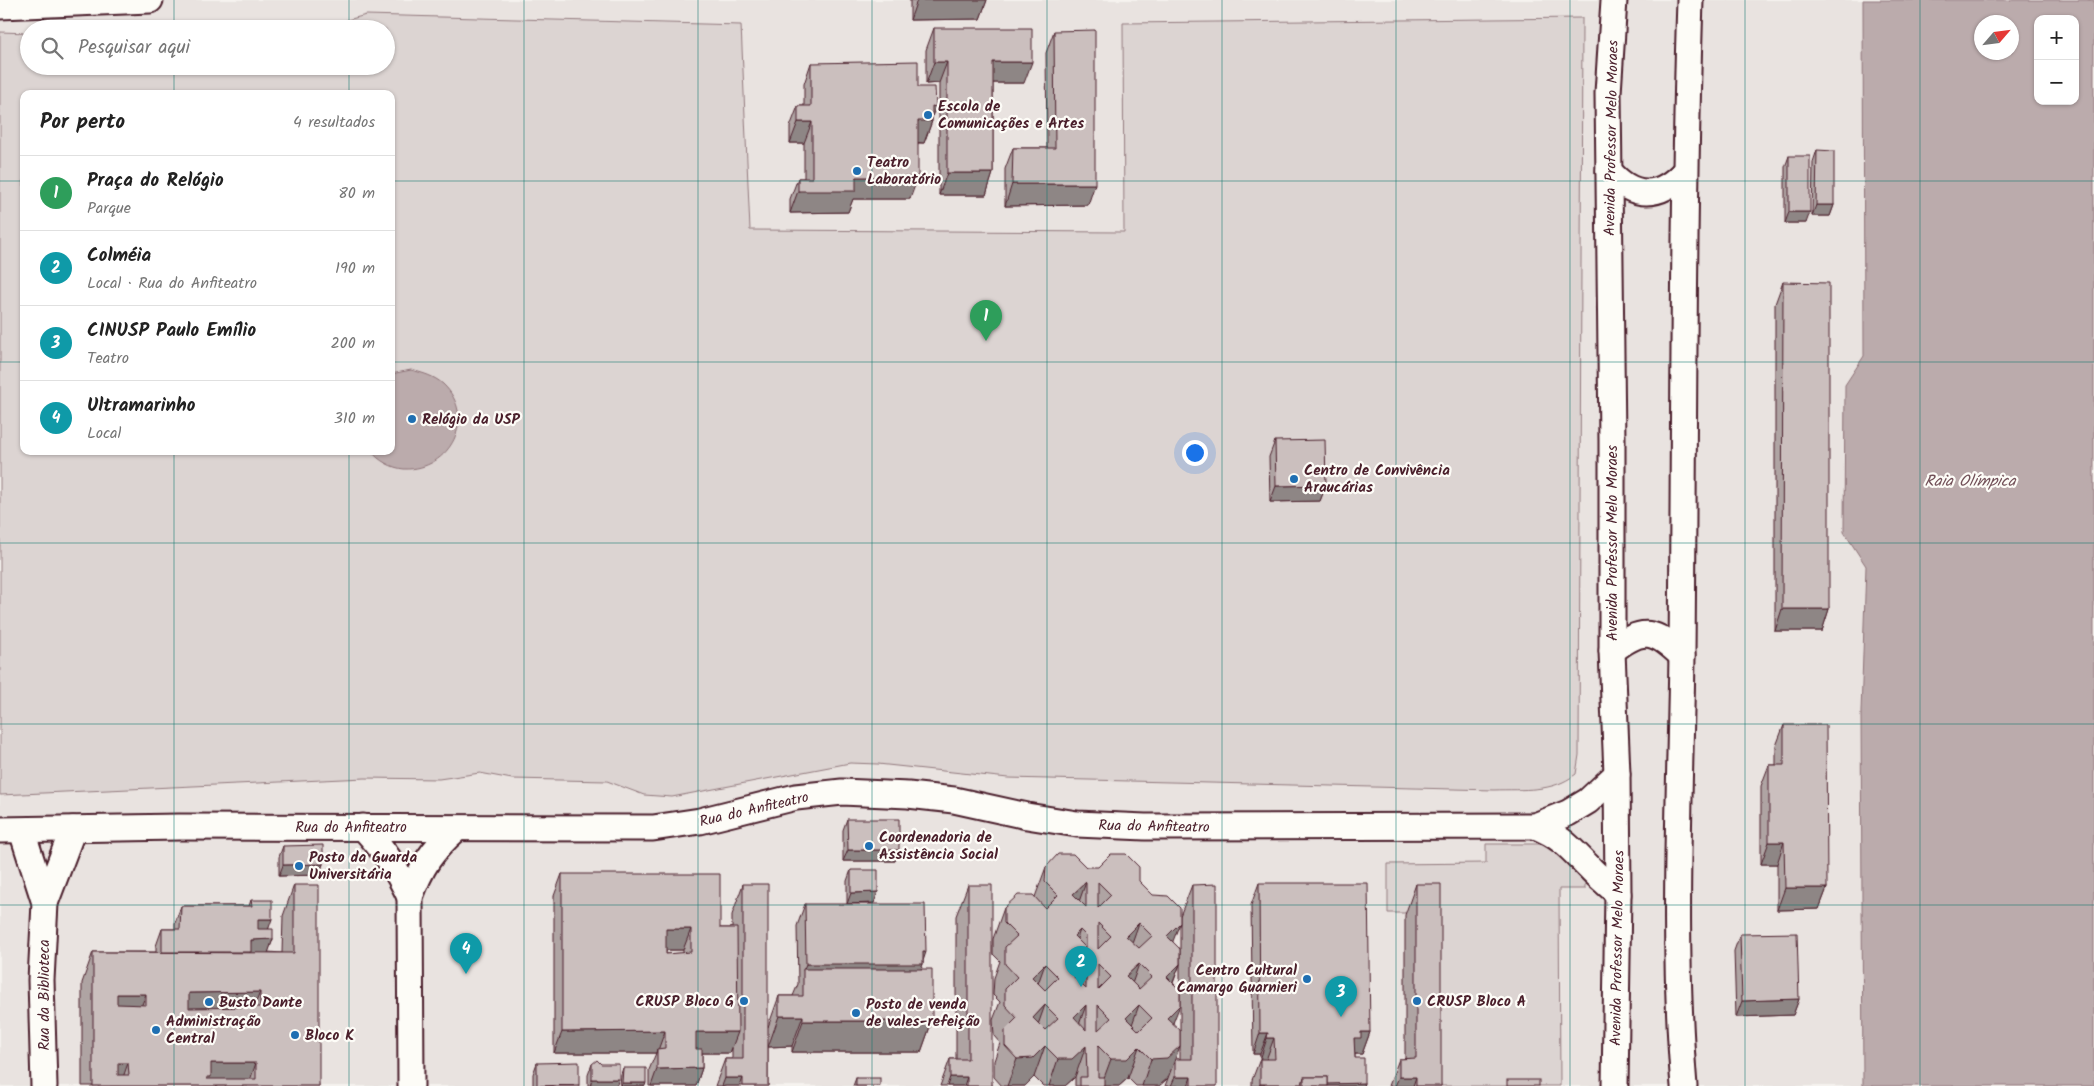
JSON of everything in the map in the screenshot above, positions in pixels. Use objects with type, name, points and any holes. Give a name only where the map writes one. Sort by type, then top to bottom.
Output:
[{"type":"street","points":[[0,6],[150,0]]},
{"type":"street","name":"Avenida Professor Melo Moraes","points":[[1614,0],[1608,93],[1608,171],[1612,450],[1612,650],[1617,774],[1618,894],[1615,1086]]},
{"type":"street","points":[[1684,1086],[1680,1045],[1677,872],[1682,656],[1685,171],[1690,0]]},
{"type":"street","points":[[1608,171],[1619,183],[1632,190],[1646,192],[1662,190],[1675,182],[1685,171]]},
{"type":"street","points":[[1612,650],[1626,640],[1650,633],[1661,637],[1682,656]]},
{"type":"street","name":"Rua do Anfiteatro","points":[[11,830],[179,827],[653,828],[700,822],[796,797],[842,792],[908,795],[954,800],[1027,816],[1077,824],[1145,827],[1536,826],[1568,813],[1588,801],[1617,774]]},
{"type":"street","name":"Rua do Anfiteatro","points":[[1536,826],[1567,844],[1588,867],[1618,894]]},
{"type":"street","points":[[363,827],[382,847],[397,870],[410,897]]},
{"type":"street","points":[[411,1086],[410,897],[418,876],[428,858],[456,828]]},
{"type":"street","name":"Rua da Biblioteca","points":[[11,830],[45,903]]},
{"type":"street","name":"Rua da Biblioteca","points":[[44,1086],[42,980],[45,903],[73,830]]},
{"type":"shaded area","points":[[0,0],[2094,0],[2094,1086],[0,1086]]},
{"type":"shaded area","points":[[366,15],[741,25],[750,230],[1124,232],[1123,23],[1582,18],[1579,755],[1576,774],[1557,784],[1537,789],[1494,790],[1008,778],[878,764],[850,763],[672,797],[644,795],[607,781],[512,779],[480,773],[439,779],[365,778],[0,795],[0,32],[20,33],[20,75],[395,75],[395,20],[347,20]]},
{"type":"shaded area","points":[[1486,844],[1543,844],[1567,860],[1585,880],[1585,889],[1559,889],[1560,1086],[1434,1086],[1432,913],[1388,913],[1388,864],[1486,863]]},
{"type":"water","name":"Raia Olímpica","points":[[1863,0],[2094,0],[2094,1086],[1863,1086],[1861,712],[1866,566],[1844,532],[1845,385],[1864,356]]},
{"type":"water","points":[[411,370],[440,381],[453,397],[458,411],[458,426],[454,440],[446,452],[434,461],[420,467],[404,469],[395,467],[375,455],[395,455],[395,373]]},
{"type":"building","points":[[934,28],[1032,28],[1032,62],[993,62],[993,173],[947,173],[947,62],[934,62]]},
{"type":"building","points":[[1095,30],[1095,184],[1012,184],[1013,148],[1055,148],[1054,31]]},
{"type":"building","name":"Teatro Laboratório","points":[[918,61],[918,87],[935,87],[936,107],[932,106],[932,121],[918,121],[918,177],[856,177],[856,191],[798,191],[798,178],[812,178],[812,122],[798,122],[798,106],[811,106],[811,63]]},
{"type":"building","points":[[1817,150],[1834,151],[1834,205],[1816,205]]},
{"type":"building","points":[[1789,156],[1810,156],[1810,212],[1789,212]]},
{"type":"building","points":[[1783,282],[1829,283],[1829,609],[1782,609]]},
{"type":"building","points":[[1325,440],[1326,485],[1276,486],[1275,441]]},
{"type":"building","points":[[1784,725],[1826,725],[1827,888],[1785,888],[1784,842],[1769,842],[1769,765],[1784,765]]},
{"type":"building","points":[[847,819],[899,819],[899,850],[848,850]]},
{"type":"building","points":[[323,845],[323,864],[283,865],[283,846]]},
{"type":"building","points":[[1058,854],[1073,854],[1086,867],[1098,867],[1111,854],[1126,854],[1139,867],[1139,881],[1153,895],[1168,896],[1180,908],[1180,923],[1167,936],[1180,949],[1180,964],[1167,977],[1180,990],[1180,1005],[1167,1018],[1180,1030],[1180,1046],[1167,1058],[1151,1059],[1139,1047],[1127,1059],[1111,1059],[1098,1046],[1098,1077],[1104,1077],[1104,1086],[1080,1086],[1080,1077],[1087,1077],[1086,1046],[1072,1059],[1058,1059],[1045,1046],[1033,1058],[1017,1059],[1005,1046],[1005,1030],[1017,1018],[1005,1005],[1005,989],[1017,977],[1005,964],[1005,947],[1017,936],[1004,923],[1004,908],[1018,895],[1033,895],[1045,908],[1058,895],[1045,882],[1046,867]],"holes":[[[1086,882],[1086,907],[1073,894]],[[1098,882],[1111,895],[1098,908]],[[1098,923],[1111,936],[1098,949]],[[1139,923],[1152,936],[1139,948],[1126,936]],[[1080,930],[1086,936],[1086,948],[1074,936]],[[1045,964],[1058,977],[1045,990],[1032,977]],[[1086,964],[1086,989],[1074,977]],[[1098,964],[1111,977],[1098,990]],[[1139,964],[1152,977],[1139,989],[1126,976]],[[1045,1005],[1058,1018],[1045,1030],[1033,1018]],[[1086,1005],[1086,1030],[1074,1017]],[[1098,1005],[1111,1018],[1098,1030]],[[1139,1005],[1152,1018],[1139,1031],[1126,1018]]]},
{"type":"building","points":[[851,870],[878,870],[878,892],[851,893]]},
{"type":"building","points":[[562,874],[720,874],[720,928],[737,928],[738,1032],[696,1032],[696,1049],[702,1049],[702,1068],[657,1069],[657,1049],[665,1048],[665,1031],[562,1032]],"holes":[[[666,929],[691,929],[691,952],[666,954]]]},
{"type":"building","name":"Centro Cultural Camargo Guarnieri","points":[[1259,883],[1368,883],[1370,1032],[1361,1032],[1361,1038],[1354,1038],[1355,1058],[1364,1058],[1364,1083],[1328,1084],[1328,1077],[1304,1077],[1302,1084],[1260,1084],[1260,1059],[1275,1059],[1274,1038],[1267,1038],[1268,1033],[1260,1033]]},
{"type":"building","points":[[743,884],[768,884],[768,1086],[743,1086],[743,1078],[725,1078],[725,1059],[743,1059]]},
{"type":"building","points":[[1217,884],[1217,1086],[1191,1086],[1191,1077],[1175,1077],[1175,1059],[1192,1059],[1192,885]]},
{"type":"building","points":[[1416,884],[1441,884],[1441,1086],[1416,1086],[1416,1077],[1399,1077],[1399,1059],[1416,1058]]},
{"type":"building","points":[[294,885],[319,885],[319,1086],[93,1086],[93,952],[294,953]],"holes":[[[260,992],[260,1007],[189,1008],[189,993]],[[117,994],[146,994],[146,1005],[117,1004]],[[118,1063],[128,1063],[129,1075],[118,1075]],[[211,1063],[256,1063],[256,1079],[207,1079],[207,1077],[211,1077]]]},
{"type":"building","points":[[968,885],[992,885],[992,1086],[967,1086],[967,1077],[950,1077],[950,1059],[968,1059]]},
{"type":"building","points":[[251,900],[272,900],[272,919],[258,919],[258,929],[273,929],[273,939],[251,940],[251,952],[162,952],[162,929],[180,929],[181,906],[252,906]]},
{"type":"building","points":[[805,904],[925,904],[926,952],[923,952],[923,964],[806,964]]},
{"type":"building","points":[[1797,933],[1799,999],[1742,1001],[1740,934]]},
{"type":"building","points":[[803,969],[932,969],[932,1021],[803,1021],[803,1016],[779,1016],[779,996],[803,996]]},
{"type":"building","points":[[597,1060],[601,1064],[619,1064],[619,1079],[592,1079],[592,1064]]},
{"type":"building","points":[[579,1062],[579,1085],[537,1086],[537,1063]]},
{"type":"building","points":[[623,1068],[646,1068],[646,1083],[622,1083]]},
{"type":"building","points":[[1304,1077],[1328,1077],[1328,1086],[1304,1086]]},
{"type":"building","points":[[856,1078],[880,1078],[880,1086],[856,1086]]},
{"type":"building","points":[[1507,1080],[1539,1080],[1539,1086],[1507,1086]]},
{"type":"place","name":"Escola de Comunicações e Artes","points":[[928,115]]},
{"type":"place","name":"Teatro Laboratório","points":[[857,171]]},
{"type":"place","name":"Praça do Relógio","points":[[986,341]]},
{"type":"place","name":"Relógio da USP","points":[[412,419]]},
{"type":"place","name":"Centro de Convivência Araucárias","points":[[1294,479]]},
{"type":"place","name":"Coordenadoria de Assistência Social","points":[[869,846]]},
{"type":"place","name":"Posto da Guarda Universitária","points":[[299,866]]},
{"type":"place","name":"Ultramarinho","points":[[466,974]]},
{"type":"place","name":"Centro Cultural Camargo Guarnieri","points":[[1307,979]]},
{"type":"place","name":"Colméia","points":[[1081,987]]},
{"type":"place","name":"CRUSP Bloco G","points":[[744,1001]]},
{"type":"place","name":"CRUSP Bloco A","points":[[1417,1001]]},
{"type":"place","name":"Busto Dante","points":[[209,1002]]},
{"type":"place","name":"Posto de venda de vales-refeição","points":[[856,1013]]},
{"type":"place","name":"CINUSP Paulo Emílio","points":[[1341,1017]]},
{"type":"place","name":"Administração Central","points":[[156,1030]]},
{"type":"place","name":"Bloco K","points":[[295,1035]]}]
